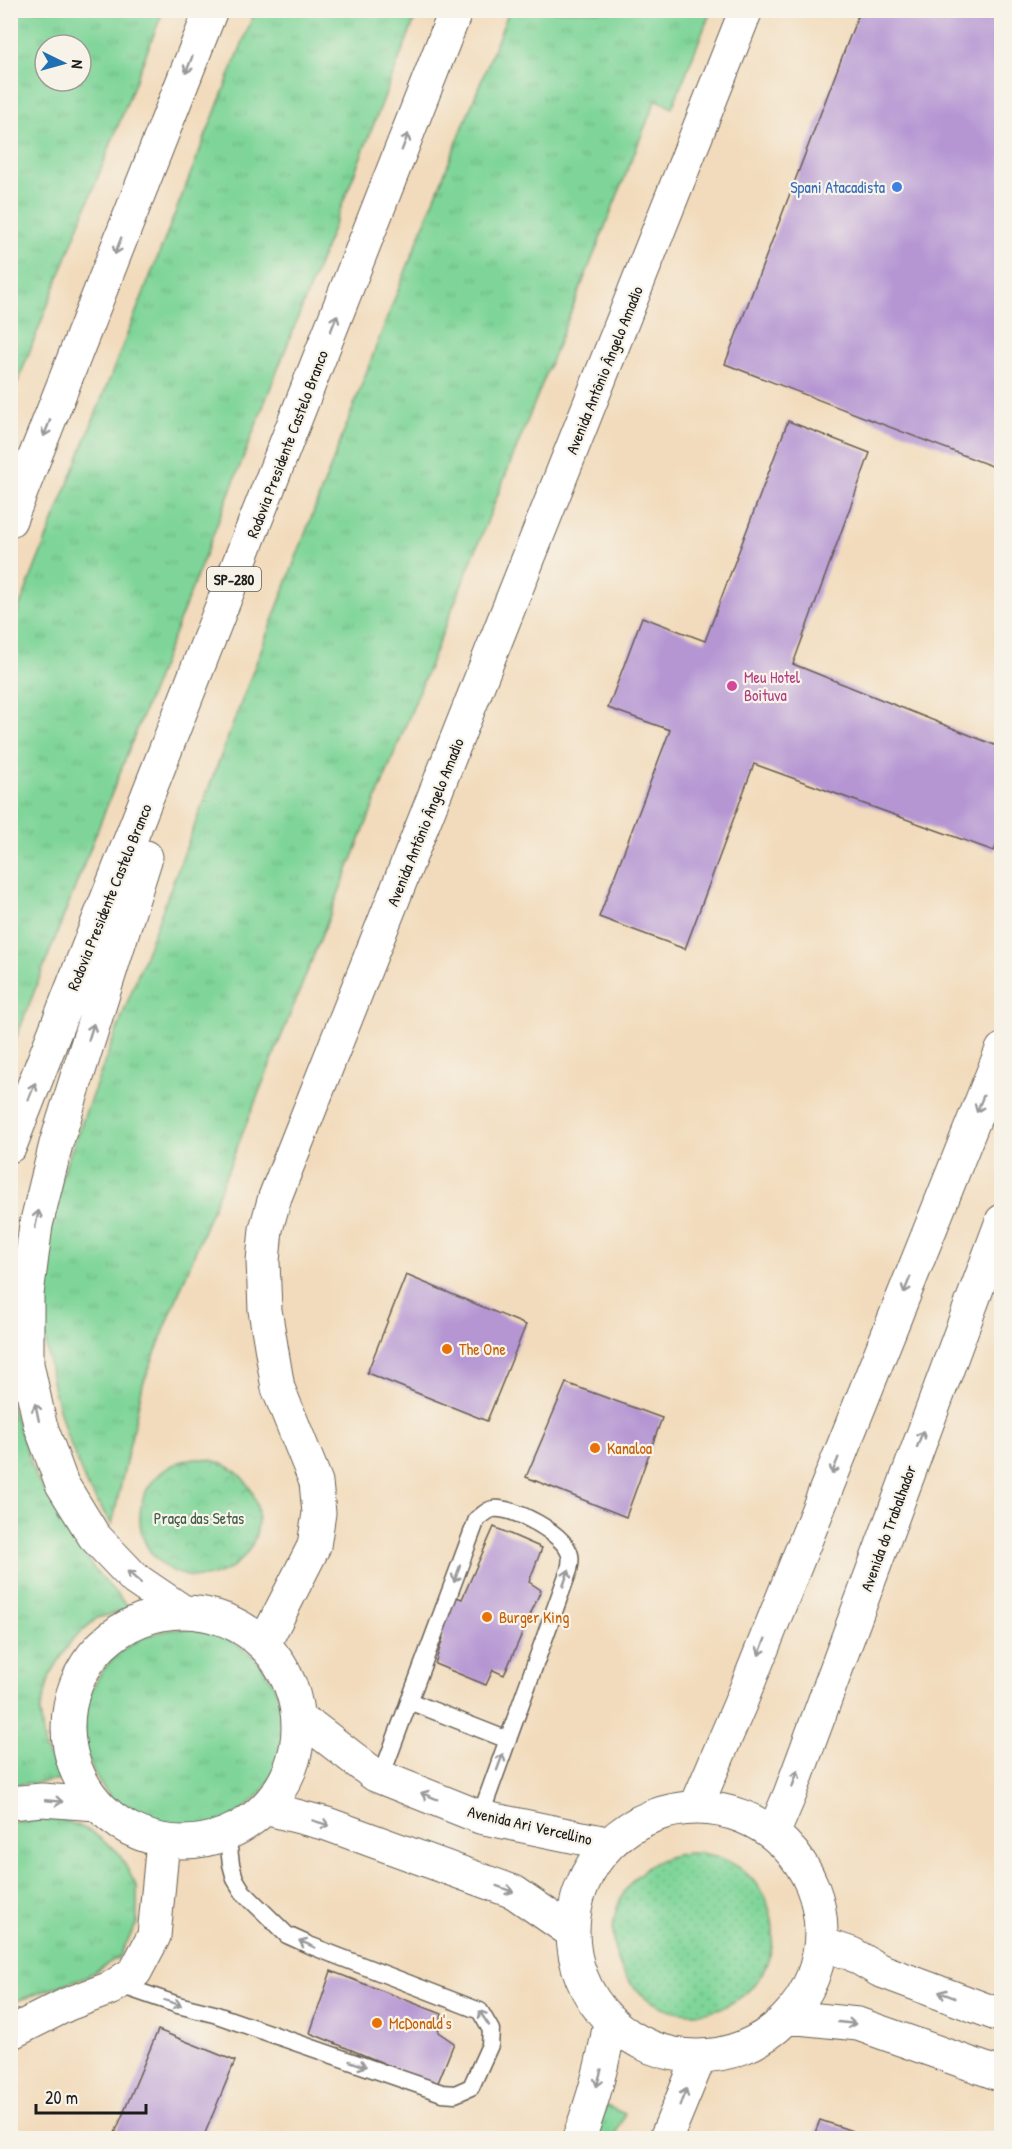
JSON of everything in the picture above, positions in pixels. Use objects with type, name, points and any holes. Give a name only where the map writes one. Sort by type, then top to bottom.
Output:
[{"type":"main road","points":[[10,520],[211,10]]},
{"type":"main road","name":"Rodovia Presidente Castelo Branco","points":[[10,1146],[456,10]]},
{"type":"main road","name":"Avenida Antônio Ângelo Amadio","points":[[264,1644],[314,1546],[319,1514],[316,1482],[278,1388],[265,1310],[263,1261],[266,1229],[275,1197],[746,10]]},
{"type":"main road","points":[[182,1611],[135,1579],[94,1536],[62,1484],[40,1424],[27,1364],[27,1294],[36,1225],[56,1144],[229,591]]},
{"type":"main road","points":[[696,1807],[740,1704],[1002,1050]]},
{"type":"main road","name":"Avenida do Trabalhador","points":[[773,1834],[790,1794],[1002,1221]]},
{"type":"main road","points":[[182,1611],[212,1614],[240,1626],[264,1644],[281,1666],[293,1692],[298,1721],[295,1753],[284,1782],[265,1808],[243,1826],[218,1838],[190,1842],[163,1841],[138,1834],[116,1822],[97,1804],[79,1777],[69,1745],[68,1712],[77,1680],[95,1652],[119,1630],[150,1616],[182,1611]]},
{"type":"main road","name":"Avenida Ari Vercellino","points":[[298,1721],[314,1728],[375,1775],[480,1816],[606,1843]]},
{"type":"main road","points":[[10,1803],[42,1800],[97,1804]]},
{"type":"main road","points":[[696,1807],[742,1818],[773,1834],[807,1869],[820,1905],[822,1944],[811,1983],[788,2017],[763,2037],[733,2051],[700,2056],[668,2052],[637,2041],[610,2021],[582,1981],[572,1932],[580,1884],[606,1843],[646,1820],[696,1807]]},
{"type":"main road","points":[[265,1808],[327,1824],[514,1892],[572,1932]]},
{"type":"main road","points":[[10,2033],[68,2004],[117,1984],[135,1972],[154,1936],[163,1841]]},
{"type":"main road","points":[[822,1944],[852,1954],[879,1970],[1002,2016]]},
{"type":"main road","points":[[788,2017],[858,2024],[1002,2075]]},
{"type":"main road","points":[[579,2139],[591,2107],[604,2059],[610,2021]]},
{"type":"main road","points":[[666,2139],[700,2056]]},
{"type":"lane","points":[[381,1777],[477,1519],[489,1510],[496,1509],[526,1517],[547,1528],[565,1546],[570,1556],[569,1570],[480,1816]]},
{"type":"lane","points":[[409,1701],[508,1740]]},
{"type":"lane","points":[[117,1984],[178,2005],[214,2014],[442,2093],[455,2094],[471,2087],[490,2045],[491,2030],[480,2011],[287,1935],[243,1892],[235,1880],[227,1833]]},
{"type":"green space","points":[[10,11],[163,11],[11,399]]},
{"type":"green space","points":[[255,11],[418,11],[11,1051],[11,628]]},
{"type":"green space","points":[[509,11],[711,11],[672,108],[656,99],[180,1290],[143,1384],[112,1525],[86,1484],[66,1433],[54,1391],[44,1334],[43,1263],[63,1172],[387,318]]},
{"type":"green space","points":[[10,1402],[36,1477],[94,1569],[130,1609],[97,1618],[71,1641],[50,1675],[40,1712],[45,1750],[63,1780],[11,1785]]},
{"type":"green space","name":"Praça das Setas","points":[[199,1459],[222,1463],[241,1476],[254,1495],[258,1518],[254,1541],[241,1560],[222,1573],[199,1577],[176,1573],[157,1560],[144,1541],[140,1518],[144,1495],[157,1476],[176,1463]]},
{"type":"green space","points":[[174,1629],[194,1629],[222,1636],[255,1658],[277,1691],[284,1719],[284,1739],[277,1767],[255,1800],[222,1822],[194,1829],[174,1829],[146,1822],[128,1812],[107,1793],[88,1758],[84,1739],[84,1719],[91,1691],[101,1673],[120,1652],[155,1633]]},
{"type":"green space","points":[[59,1818],[90,1831],[118,1852],[137,1887],[137,1923],[119,1957],[87,1976],[11,2003],[11,1822]]},
{"type":"green space","points":[[693,1853],[724,1859],[749,1877],[767,1902],[773,1933],[767,1964],[749,1989],[724,2007],[693,2013],[662,2007],[637,1989],[619,1964],[613,1933],[619,1902],[637,1877],[662,1859]]},
{"type":"green space","points":[[606,2106],[625,2114],[615,2138],[593,2138]]},
{"type":"building","name":"Spani Atacadista","points":[[860,10],[1002,10],[1002,470],[725,364]]},
{"type":"building","name":"Meu Hotel Boituva","points":[[788,421],[870,453],[793,664],[1002,748],[1002,832],[994,851],[754,764],[685,949],[599,917],[670,730],[608,708],[642,617],[705,641]]},
{"type":"building","name":"The One","points":[[406,1275],[526,1325],[487,1421],[367,1373]]},
{"type":"building","name":"Kanaloa","points":[[566,1383],[662,1418],[626,1517],[526,1477]]},
{"type":"building","name":"Burger King","points":[[494,1527],[542,1548],[529,1582],[541,1590],[504,1675],[493,1670],[486,1685],[435,1664],[443,1638],[438,1634],[451,1595],[462,1599]]},
{"type":"building","name":"McDonald's","points":[[331,1971],[442,2014],[438,2032],[454,2043],[437,2085],[310,2033]]},
{"type":"building","points":[[158,2030],[235,2061],[203,2138],[113,2138]]},
{"type":"building","points":[[820,2120],[873,2138],[813,2138]]},
{"type":"place","name":"Spani Atacadista","points":[[897,187]]},
{"type":"place","name":"Meu Hotel Boituva","points":[[732,686]]},
{"type":"place","name":"The One","points":[[447,1349]]},
{"type":"place","name":"Kanaloa","points":[[595,1448]]},
{"type":"place","name":"Burger King","points":[[487,1617]]},
{"type":"place","name":"McDonald's","points":[[377,2023]]}]
